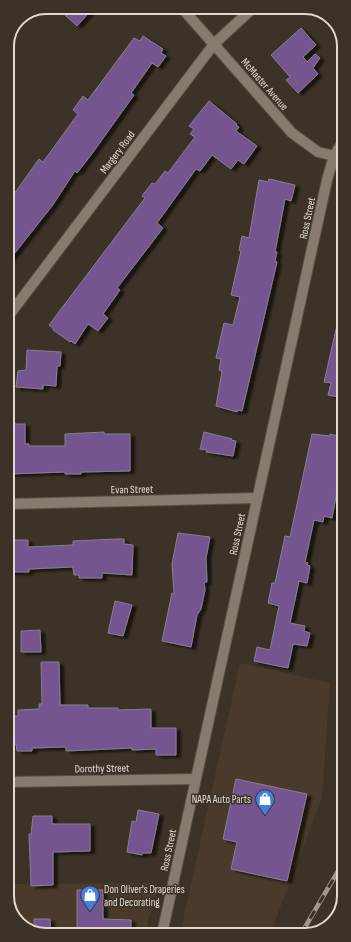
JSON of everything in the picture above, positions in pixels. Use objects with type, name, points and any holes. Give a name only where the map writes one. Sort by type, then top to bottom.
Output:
[{"type":"street","name":"McMaster Avenue","points":[[187,14],[292,133],[318,152],[337,157]]},
{"type":"street","name":"Margery Road","points":[[14,310],[214,44],[246,14]]},
{"type":"street","name":"Ross Street","points":[[163,928],[327,180],[337,159]]},
{"type":"street","name":"Evan Street","points":[[14,504],[257,498]]},
{"type":"street","name":"Dorothy Street","points":[[14,782],[195,779]]},
{"type":"shaded area","points":[[240,663],[330,683],[322,798],[272,928],[181,928]]},
{"type":"shaded area","points":[[158,883],[147,928],[44,928],[34,926],[22,917],[17,910],[14,896],[14,884]]},
{"type":"building","points":[[64,14],[88,14],[77,26]]},
{"type":"building","points":[[301,28],[316,45],[303,57],[307,62],[315,54],[320,58],[313,68],[318,74],[298,93],[286,80],[290,77],[271,55]]},
{"type":"building","points":[[143,36],[163,49],[161,53],[166,56],[158,67],[152,63],[131,93],[134,95],[91,155],[77,173],[75,171],[52,206],[14,254],[14,194],[39,159],[43,162],[78,114],[73,110],[83,96],[88,100],[134,38],[140,41]]},
{"type":"building","points":[[209,101],[237,124],[236,125],[239,127],[236,131],[257,146],[244,164],[238,160],[231,169],[212,155],[200,171],[196,169],[157,223],[163,228],[117,288],[120,290],[103,314],[108,318],[98,331],[88,324],[75,344],[71,341],[70,342],[53,330],[53,328],[49,325],[145,198],[142,196],[152,183],[155,184],[165,171],[168,173],[195,137],[190,134],[194,129],[189,126]]},
{"type":"building","points":[[269,179],[295,185],[291,201],[285,199],[275,252],[277,252],[275,261],[277,262],[242,411],[238,410],[237,412],[216,406],[222,371],[219,370],[221,359],[216,358],[224,323],[233,325],[240,297],[231,295],[241,251],[239,250],[242,236],[249,238],[259,180],[268,182]]},
{"type":"building","points":[[337,325],[337,397],[328,395],[331,383],[324,382]]},
{"type":"building","points":[[27,350],[61,352],[60,366],[57,366],[56,386],[43,385],[43,389],[16,387],[18,371],[26,370]]},
{"type":"building","points":[[14,424],[25,424],[25,444],[29,444],[29,446],[65,446],[65,434],[104,432],[104,434],[130,434],[130,471],[81,472],[81,474],[65,474],[65,472],[14,474]]},
{"type":"building","points":[[204,432],[236,441],[233,456],[206,452],[207,450],[200,449]]},
{"type":"building","points":[[312,434],[337,436],[337,491],[332,518],[324,516],[323,522],[314,520],[305,562],[310,566],[307,583],[299,581],[290,623],[305,626],[304,631],[310,633],[307,646],[293,644],[288,668],[254,661],[257,647],[270,650],[279,606],[268,603],[272,583],[275,583],[285,536],[290,537]]},
{"type":"building","points":[[178,533],[210,537],[206,558],[207,582],[204,582],[205,590],[201,609],[197,615],[191,647],[162,641],[172,593],[174,594],[172,564]]},
{"type":"building","points":[[124,539],[124,544],[133,545],[132,575],[102,573],[102,578],[79,578],[79,575],[74,575],[73,567],[29,569],[29,572],[14,572],[14,540],[28,540],[28,547],[73,545],[73,541]]},
{"type":"building","points":[[115,601],[132,605],[123,636],[108,633]]},
{"type":"building","points":[[40,630],[41,652],[21,652],[21,631]]},
{"type":"building","points":[[41,662],[59,662],[60,705],[88,705],[88,708],[118,708],[118,710],[151,709],[151,728],[176,728],[176,755],[156,755],[156,749],[132,750],[132,748],[66,751],[66,747],[32,748],[32,751],[17,751],[16,744],[14,744],[14,716],[18,716],[18,710],[39,709],[39,704],[42,704]]},
{"type":"building","name":"NAPA Auto Parts","points":[[236,779],[307,794],[287,881],[231,869],[237,842],[223,839]]},
{"type":"building","points":[[138,810],[159,814],[151,853],[143,853],[142,855],[127,852],[132,821],[136,822]]},
{"type":"building","points":[[33,816],[52,816],[52,824],[90,824],[90,851],[53,852],[53,885],[31,886],[29,834],[31,834]]},
{"type":"building","name":"Don Oliver's Draperies and Decorating","points":[[77,890],[103,890],[103,919],[131,920],[131,928],[77,928]]},
{"type":"building","points":[[34,919],[50,919],[51,928],[34,926]]},
{"type":"railway","points":[[305,928],[337,873]]},
{"type":"place","name":"NAPA Auto Parts","points":[[265,816]]},
{"type":"place","name":"Don Oliver's Draperies and Decorating","points":[[90,912]]}]
